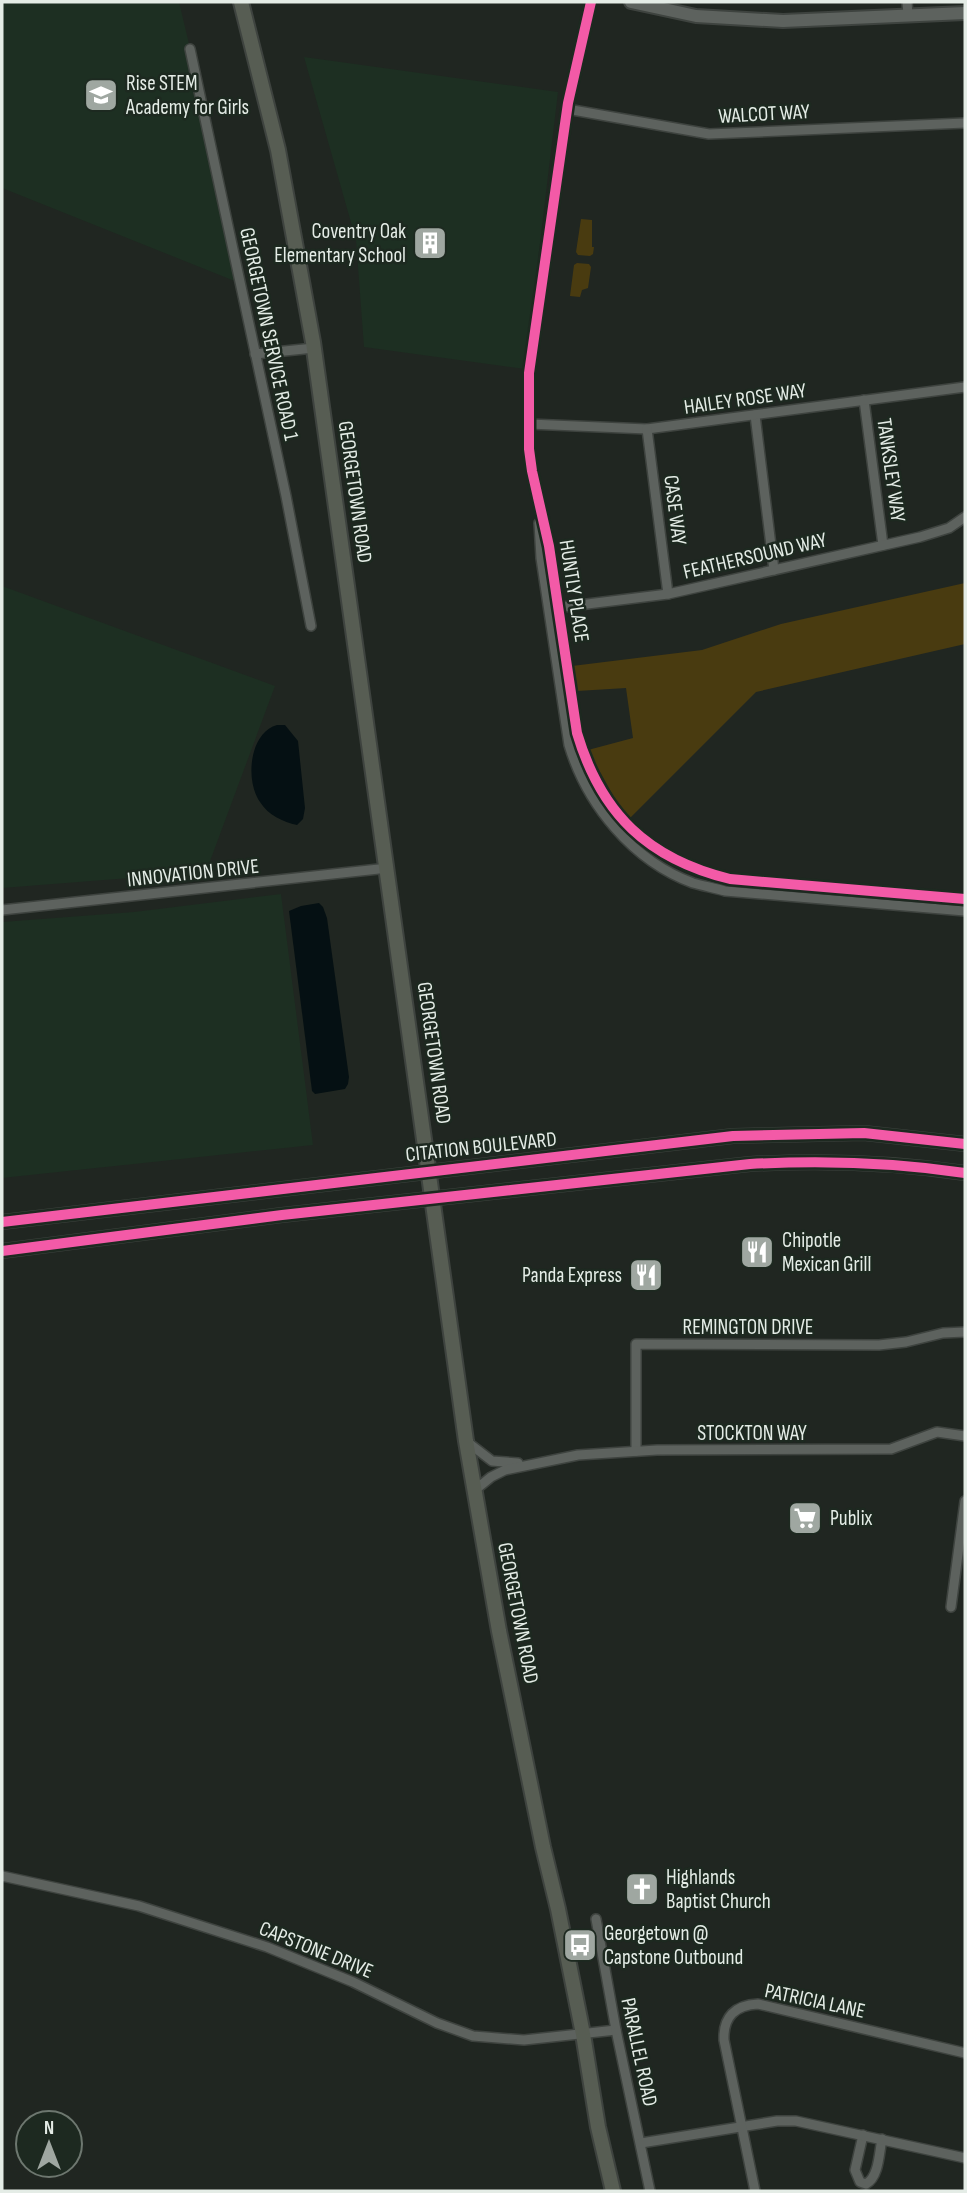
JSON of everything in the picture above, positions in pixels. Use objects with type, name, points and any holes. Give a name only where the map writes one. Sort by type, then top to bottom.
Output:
[{"type":"main road","name":"GEORGETOWN ROAD","points":[[242,2],[278,150],[314,348],[466,1441],[502,1644],[613,2191]]},
{"type":"main road","points":[[631,2],[696,16],[783,21],[907,8],[965,13]]},
{"type":"main road","name":"CITATION BOULEVARD","points":[[2,1222],[733,1136],[864,1133],[965,1144]]},
{"type":"main road","points":[[2,1251],[282,1215],[750,1164],[799,1161],[886,1163],[965,1174]]},
{"type":"street","name":"HUNTLY PLACE","points":[[591,2],[567,109],[529,373],[532,471],[538,503],[541,558],[584,756],[597,784],[628,826],[650,846],[687,867],[730,879],[965,899]]},
{"type":"street","name":"GEORGETOWN SERVICE ROAD 1","points":[[190,49],[311,626]]},
{"type":"street","name":"WALCOT WAY","points":[[567,109],[709,134],[965,123]]},
{"type":"street","points":[[255,354],[314,348]]},
{"type":"street","name":"HAILEY ROSE WAY","points":[[529,424],[647,429],[965,387]]},
{"type":"street","name":"TANKSLEY WAY","points":[[864,400],[883,545]]},
{"type":"street","points":[[755,415],[774,570]]},
{"type":"street","name":"CASE WAY","points":[[647,429],[668,594]]},
{"type":"street","name":"FEATHERSOUND WAY","points":[[553,609],[668,594],[920,537],[949,528],[965,517]]},
{"type":"street","name":"HUNTLY PLACE","points":[[553,609],[564,722],[575,765],[590,795],[622,836],[643,854],[665,869],[693,882],[725,891],[965,911]]},
{"type":"street","name":"INNOVATION DRIVE","points":[[2,910],[388,868]]},
{"type":"street","name":"REMINGTON DRIVE","points":[[636,1451],[636,1344],[879,1345],[943,1333],[965,1332]]},
{"type":"street","name":"STOCKTON WAY","points":[[475,1490],[505,1470],[578,1455],[636,1451],[891,1449],[937,1432],[965,1436]]},
{"type":"street","name":"STOCKTON WAY","points":[[466,1441],[492,1461],[504,1464],[537,1462]]},
{"type":"street","points":[[951,1607],[965,1501]]},
{"type":"street","name":"CAPSTONE DRIVE","points":[[2,1876],[139,1906],[267,1947],[353,1982],[437,2024],[473,2036],[524,2040],[616,2030]]},
{"type":"street","name":"PARALLEL ROAD","points":[[596,1919],[650,2191]]},
{"type":"street","name":"PATRICIA LANE","points":[[755,2191],[723,2032],[731,2013],[742,2006],[758,2004],[965,2053]]},
{"type":"street","points":[[641,2143],[741,2126],[796,2121],[965,2158]]},
{"type":"street","points":[[863,2135],[855,2170],[860,2182],[866,2184],[872,2181],[883,2139]]},
{"type":"shaded area","name":"Rise STEM Academy for Girls","points":[[2,2],[179,2],[247,286],[2,188]]},
{"type":"shaded area","points":[[304,57],[558,92],[525,369],[364,347],[356,240]]},
{"type":"shaded area","points":[[581,219],[592,220],[594,247],[590,256],[578,255],[576,252]]},
{"type":"shaded area","points":[[589,264],[591,267],[588,288],[582,290],[580,297],[570,296],[574,265]]},
{"type":"shaded area","points":[[965,583],[965,644],[756,692],[627,821],[588,750],[633,738],[626,688],[577,691],[572,666],[702,650],[781,624]]},
{"type":"shaded area","points":[[2,586],[275,686],[206,872],[2,888]]},
{"type":"shaded area","points":[[277,725],[285,725],[298,741],[305,808],[303,819],[297,825],[281,820],[267,811],[255,793],[252,782],[255,747],[260,737]]},
{"type":"shaded area","points":[[281,894],[313,1145],[2,1178],[2,922],[134,912]]},
{"type":"shaded area","points":[[319,903],[327,918],[349,1077],[345,1089],[315,1094],[312,1091],[289,911]]},
{"type":"cycle path","points":[[591,2],[568,103],[529,373],[529,449],[532,471],[549,546],[577,733],[587,762],[614,810],[632,829],[675,859],[701,870],[730,879],[965,899]]},
{"type":"cycle path","points":[[2,1222],[733,1136],[864,1133],[965,1144]]},
{"type":"cycle path","points":[[2,1251],[282,1215],[750,1164],[858,1163],[965,1173]]},
{"type":"place","name":"Rise STEM Academy for Girls","points":[[101,95]]},
{"type":"place","name":"Coventry Oak Elementary School","points":[[430,243]]},
{"type":"place","name":"Chipotle Mexican Grill","points":[[757,1252]]},
{"type":"place","name":"Panda Express","points":[[646,1275]]},
{"type":"place","name":"Publix","points":[[805,1518]]},
{"type":"place","name":"Highlands Baptist Church","points":[[642,1889]]},
{"type":"place","name":"Georgetown @ Capstone Outbound","points":[[580,1945]]}]
